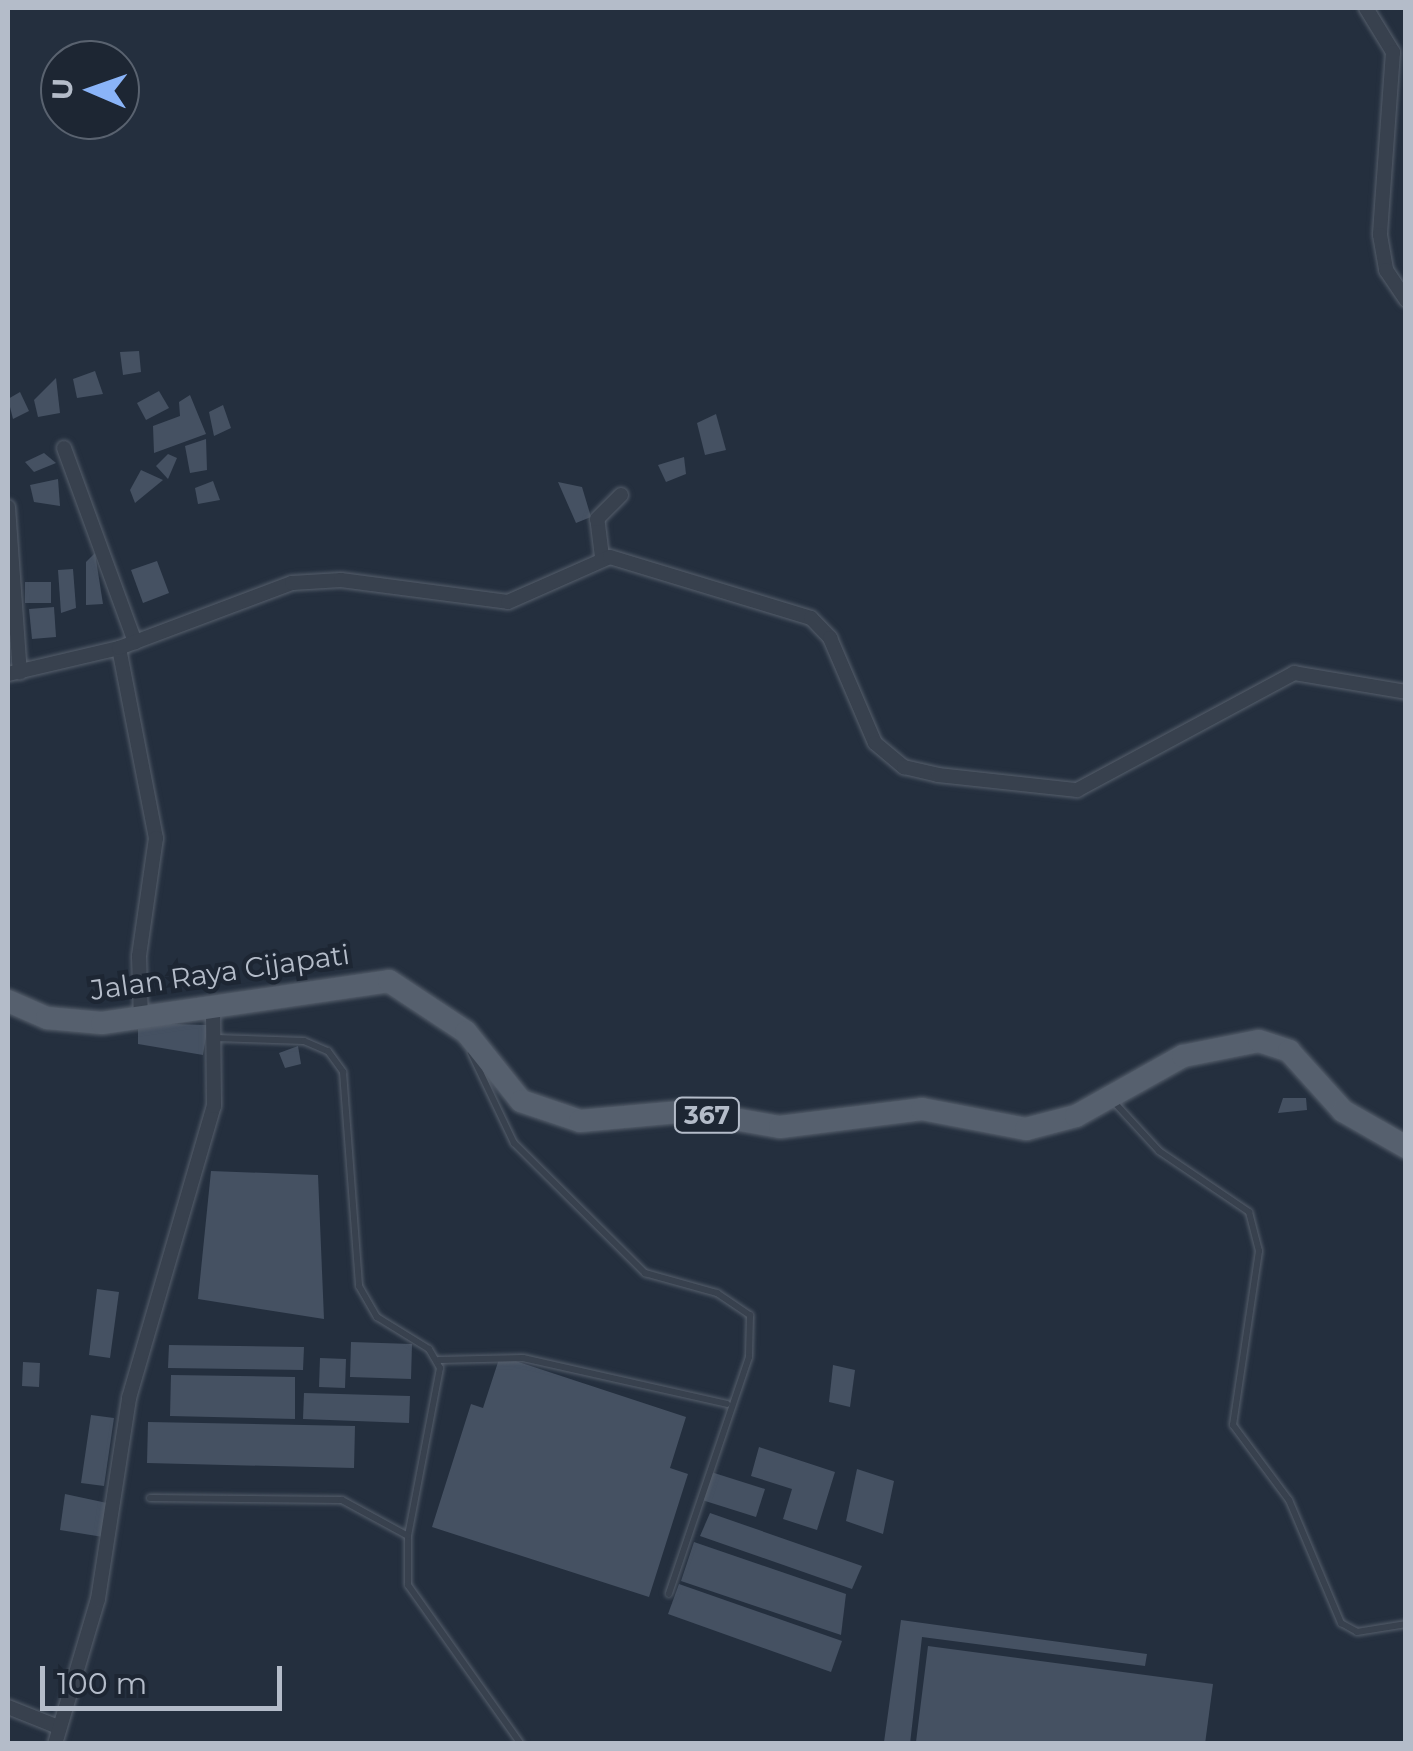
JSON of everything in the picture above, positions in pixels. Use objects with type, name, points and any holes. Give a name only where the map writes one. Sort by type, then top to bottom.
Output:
[{"type":"main road","name":"Jalan Raya Cijapati","points":[[8,1000],[67,1022],[141,1020],[380,980],[405,986],[466,1032],[521,1101],[562,1120],[688,1111],[780,1127],[922,1109],[1026,1129],[1110,1098],[1183,1056],[1268,1042],[1299,1059],[1358,1124],[1406,1147]]},
{"type":"street","points":[[1366,8],[1393,52],[1380,235],[1386,270],[1406,300]]},
{"type":"street","points":[[64,448],[134,642]]},
{"type":"street","points":[[602,557],[597,519],[620,495]]},
{"type":"street","points":[[8,506],[14,674],[119,648],[292,583],[340,580],[508,602],[602,557],[665,567],[811,618],[830,638],[875,742],[904,767],[938,775],[1077,790],[1294,673],[1406,692]]},
{"type":"street","points":[[119,648],[156,838],[139,956],[141,1020]]},
{"type":"street","points":[[55,1744],[98,1599],[128,1398],[214,1106],[213,1005]]},
{"type":"street","points":[[8,1707],[58,1728]]},
{"type":"lane","points":[[466,1032],[495,1116],[548,1178],[645,1273],[718,1293],[750,1315],[748,1356],[726,1404],[669,1594]]},
{"type":"lane","points":[[216,1038],[304,1041],[336,1057],[350,1131],[359,1286],[377,1317],[438,1360],[524,1358],[726,1404]]},
{"type":"lane","points":[[1110,1098],[1160,1151],[1248,1212],[1259,1251],[1234,1425],[1289,1500],[1341,1624],[1357,1632],[1406,1624]]},
{"type":"lane","points":[[438,1360],[408,1536],[415,1600],[520,1743]]},
{"type":"lane","points":[[150,1498],[342,1500],[408,1536]]},
{"type":"building","points":[[139,351],[141,372],[123,375],[120,352]]},
{"type":"building","points":[[95,371],[103,394],[77,398],[73,379]]},
{"type":"building","points":[[56,378],[60,413],[38,417],[34,400]]},
{"type":"building","points":[[159,391],[169,408],[146,420],[137,403]]},
{"type":"building","points":[[20,392],[29,411],[13,419],[8,399]]},
{"type":"building","points":[[190,395],[206,434],[154,453],[153,426],[180,416],[179,402]]},
{"type":"building","points":[[223,405],[231,428],[214,436],[209,412]]},
{"type":"building","points":[[716,414],[726,450],[705,455],[697,423]]},
{"type":"building","points":[[206,439],[207,470],[190,473],[185,446]]},
{"type":"building","points":[[44,453],[56,463],[34,472],[25,462]]},
{"type":"building","points":[[168,454],[177,458],[168,479],[156,466]]},
{"type":"building","points":[[684,457],[686,474],[666,482],[658,465]]},
{"type":"building","points":[[141,470],[163,480],[135,503],[130,490]]},
{"type":"building","points":[[58,479],[60,506],[34,502],[30,485]]},
{"type":"building","points":[[213,481],[220,500],[198,504],[195,488]]},
{"type":"building","points":[[558,482],[582,487],[591,517],[576,523]]},
{"type":"building","points":[[95,553],[103,604],[86,605],[86,562]]},
{"type":"building","points":[[157,561],[169,593],[143,603],[131,570]]},
{"type":"building","points":[[73,569],[76,608],[61,613],[58,570]]},
{"type":"building","points":[[25,582],[51,582],[51,603],[25,603]]},
{"type":"building","points":[[54,607],[56,637],[32,639],[29,609]]},
{"type":"building","points":[[138,1023],[208,1025],[203,1055],[138,1044]]},
{"type":"building","points":[[298,1046],[301,1064],[285,1068],[279,1053]]},
{"type":"building","points":[[1283,1098],[1306,1098],[1307,1110],[1278,1113]]},
{"type":"building","points":[[211,1171],[318,1175],[324,1319],[198,1299]]},
{"type":"building","points":[[97,1289],[119,1292],[110,1358],[89,1355]]},
{"type":"building","points":[[351,1342],[412,1344],[411,1379],[350,1377]]},
{"type":"building","points":[[169,1345],[304,1347],[303,1370],[168,1368]]},
{"type":"building","points":[[500,1356],[686,1417],[670,1468],[688,1474],[649,1597],[432,1527],[471,1404],[483,1408]]},
{"type":"building","points":[[320,1358],[346,1359],[345,1388],[319,1387]]},
{"type":"building","points":[[23,1362],[40,1363],[39,1387],[22,1386]]},
{"type":"building","points":[[833,1365],[855,1370],[850,1407],[829,1402]]},
{"type":"building","points":[[171,1375],[295,1377],[295,1419],[170,1416]]},
{"type":"building","points":[[304,1393],[410,1396],[409,1423],[303,1419]]},
{"type":"building","points":[[91,1415],[114,1418],[104,1486],[81,1483]]},
{"type":"building","points":[[148,1422],[355,1426],[354,1468],[147,1463]]},
{"type":"building","points":[[759,1447],[835,1472],[817,1530],[783,1519],[792,1489],[751,1476]]},
{"type":"building","points":[[857,1469],[894,1481],[883,1534],[846,1521]]},
{"type":"building","points":[[711,1472],[765,1489],[756,1517],[702,1500]]},
{"type":"building","points":[[65,1494],[107,1503],[103,1537],[60,1530]]},
{"type":"building","points":[[710,1513],[862,1566],[852,1589],[700,1536]]},
{"type":"building","points":[[694,1542],[846,1594],[841,1635],[681,1581]]},
{"type":"building","points":[[679,1584],[842,1641],[831,1672],[668,1614]]},
{"type":"building","points":[[901,1620],[1147,1654],[1145,1666],[922,1637],[910,1744],[884,1742]]},
{"type":"building","points":[[928,1646],[1213,1684],[1205,1744],[916,1742]]}]
